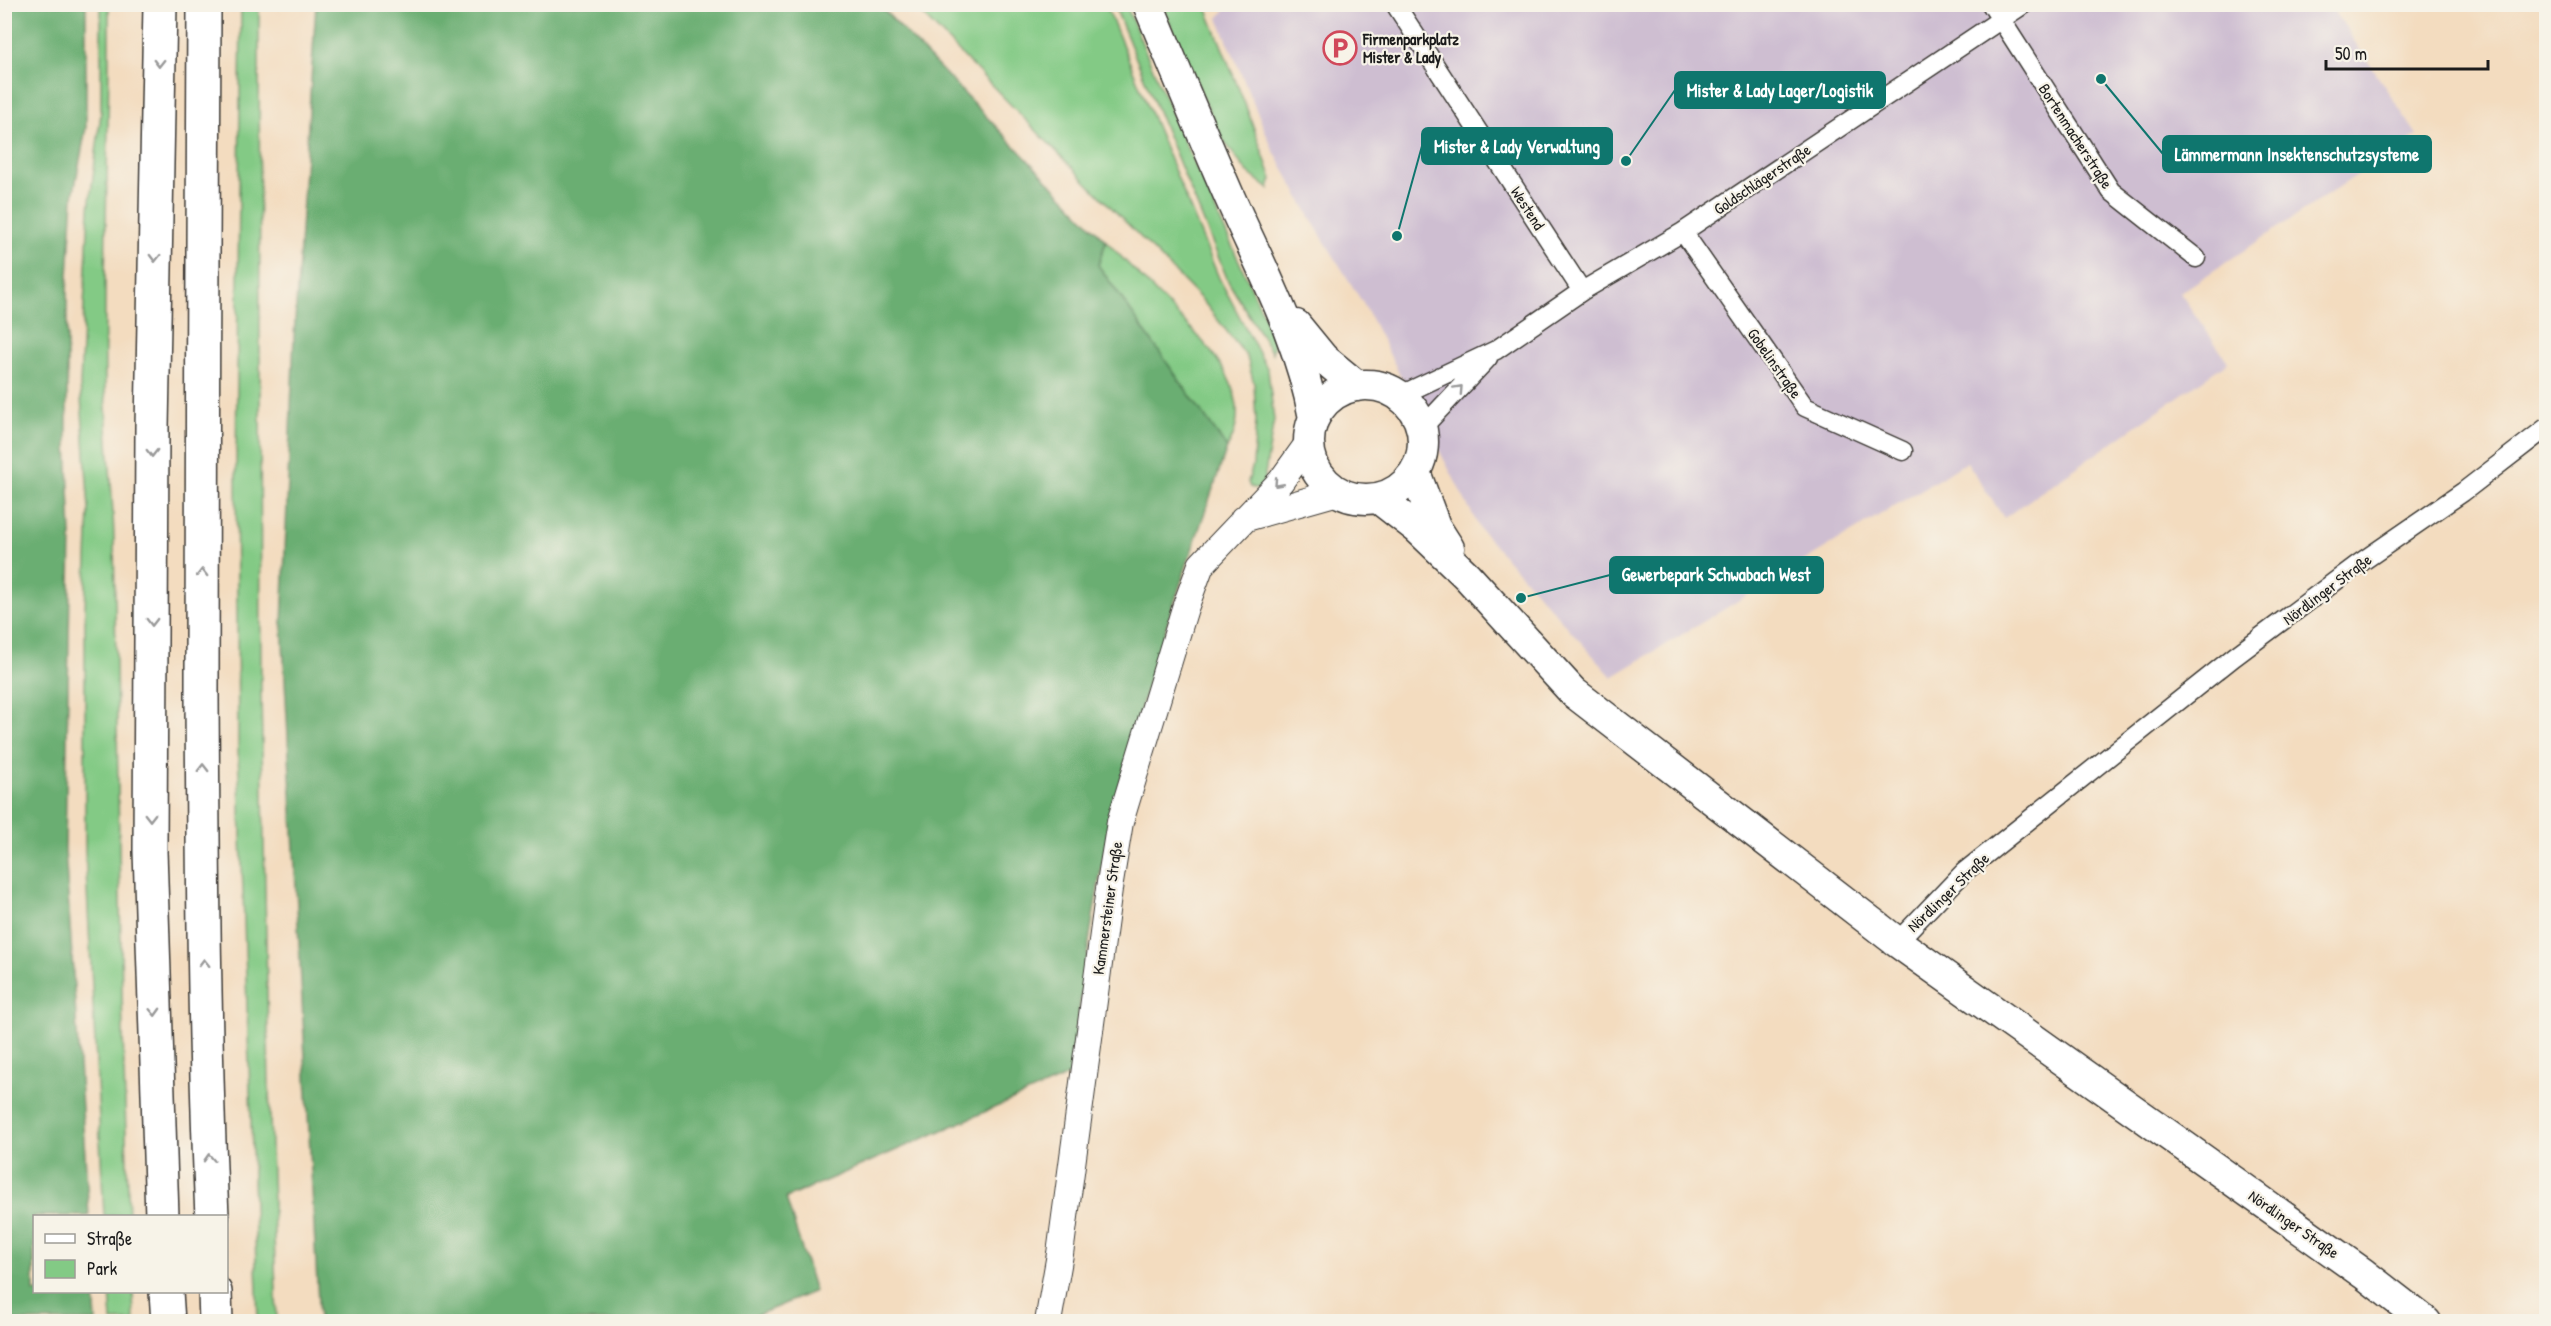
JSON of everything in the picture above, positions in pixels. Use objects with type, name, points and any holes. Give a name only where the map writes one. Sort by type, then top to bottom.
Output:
[{"type":"highway","points":[[160,4],[152,428],[150,851],[162,1215]]},
{"type":"highway","points":[[204,4],[201,427],[203,843],[206,1086],[212,1215]]},
{"type":"highway","points":[[166,1293],[168,1322]]},
{"type":"highway","points":[[215,1293],[216,1322]]},
{"type":"main road","points":[[1148,4],[1230,198],[1282,309],[1308,385],[1312,430],[1311,457],[1317,471],[1326,483],[1338,492],[1351,497],[1378,498],[1393,493],[1405,484],[1415,472],[1423,444],[1421,429],[1409,405],[1399,396],[1372,385],[1357,386],[1340,392],[1325,403],[1312,430]]},
{"type":"main road","points":[[1282,309],[1323,358],[1357,386]]},
{"type":"main road","points":[[1415,472],[1435,526],[1467,576]]},
{"type":"main road","points":[[1378,498],[1418,529],[1467,576],[1573,692],[1897,942]]},
{"type":"main road","name":"Nördlinger Straße","points":[[1897,942],[2364,1274],[2426,1322]]},
{"type":"street","name":"Westend","points":[[1395,4],[1582,291]]},
{"type":"street","name":"Goldschlägerstraße","points":[[1399,396],[1496,350],[1582,291],[1683,232],[1996,12],[2024,4]]},
{"type":"street","name":"Bortenmacherstraße","points":[[1996,12],[2111,191],[2196,258]]},
{"type":"street","name":"Gobelinstraße","points":[[1683,232],[1805,407],[1903,452]]},
{"type":"street","name":"Goldschlägerstraße","points":[[1421,429],[1496,350]]},
{"type":"street","name":"Nördlinger Straße","points":[[1897,942],[1964,872],[2234,657],[2357,565],[2463,492],[2547,428]]},
{"type":"street","name":"Kammersteiner Straße","points":[[1048,1322],[1060,1254],[1108,889],[1120,822],[1185,608],[1202,565],[1281,481],[1312,430]]},
{"type":"street","points":[[1243,519],[1338,492]]},
{"type":"shaded area","points":[[1231,4],[2330,5],[2417,135],[2180,293],[2228,362],[2004,518],[1967,462],[1612,677],[1480,529],[1364,305],[1314,224],[1272,148],[1218,18]]},
{"type":"green space","points":[[5,4],[86,5],[86,128],[73,197],[67,292],[67,442],[71,535],[65,849],[89,1215],[33,1215],[33,1293],[94,1293],[96,1321],[5,1321]]},
{"type":"green space","points":[[101,5],[109,5],[105,382],[114,540],[121,963],[129,1215],[104,1215],[85,852],[85,608],[89,509],[80,384],[89,209],[101,113]]},
{"type":"green space","points":[[241,5],[259,5],[261,694],[269,1086],[277,1322],[258,1321],[238,750],[236,469]]},
{"type":"green space","points":[[316,5],[879,5],[1106,241],[1098,265],[1227,448],[1157,654],[1113,812],[1093,917],[1070,1075],[786,1198],[815,1291],[743,1321],[319,1321],[282,624],[294,336]]},
{"type":"green space","points":[[913,5],[1106,5],[1219,278],[1268,370],[1274,420],[1264,480],[1259,489],[1250,487],[1248,482],[1253,465],[1256,420],[1254,384],[1247,357],[1203,301]]},
{"type":"green space","points":[[1114,5],[1126,5],[1181,135],[1273,335],[1272,353],[1229,283]]},
{"type":"green space","points":[[1162,5],[1205,5],[1247,109],[1272,179],[1269,189],[1247,172],[1221,137]]},
{"type":"green space","points":[[1106,241],[1196,334],[1223,369],[1232,388],[1237,407],[1236,427],[1227,448],[1098,265]]},
{"type":"green space","points":[[110,1293],[133,1293],[134,1321],[112,1321]]},
{"type":"place","name":"Firmenparkplatz Mister & Lady","points":[[1340,48]]},
{"type":"place","name":"Lämmermann Insektenschutzsysteme","points":[[2101,79]]},
{"type":"place","name":"Mister & Lady Lager/Logistik","points":[[1626,161]]},
{"type":"place","name":"Mister & Lady Verwaltung","points":[[1397,236]]},
{"type":"place","name":"Gewerbepark Schwabach West","points":[[1521,598]]}]
